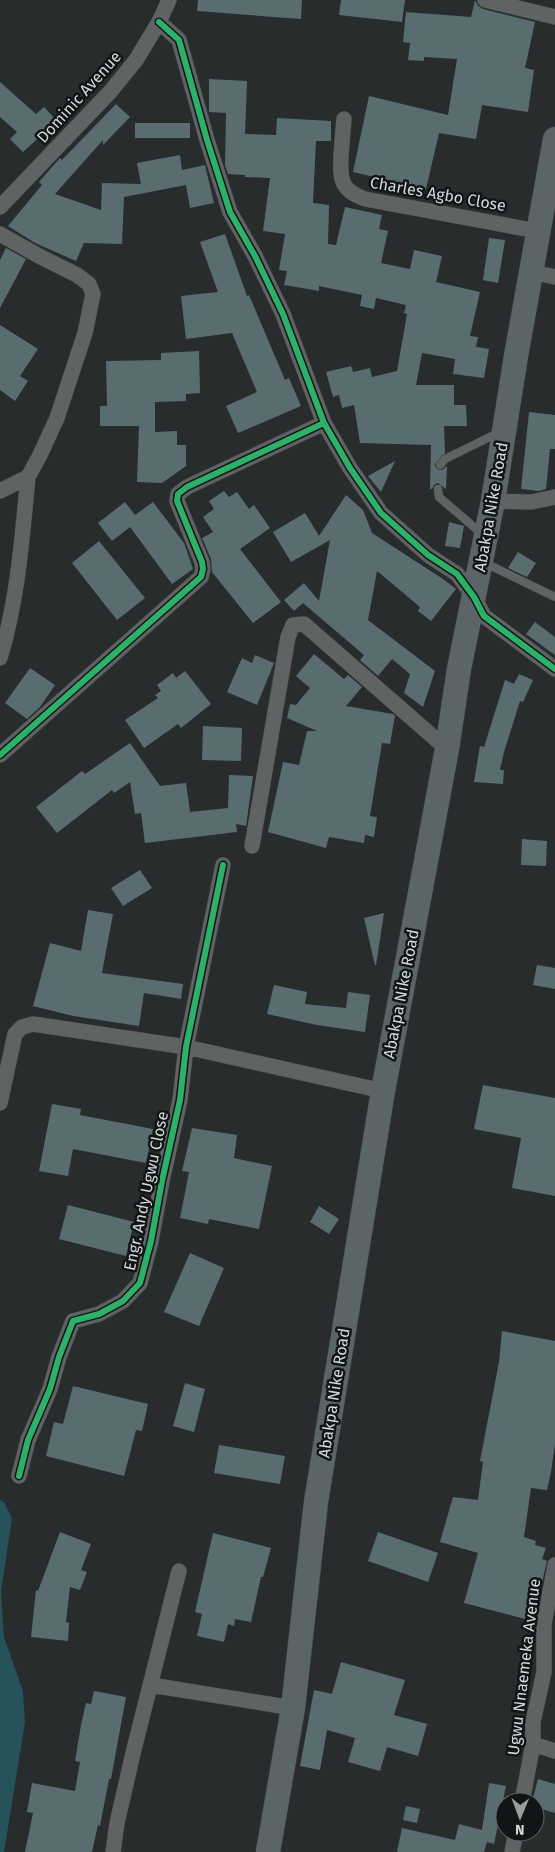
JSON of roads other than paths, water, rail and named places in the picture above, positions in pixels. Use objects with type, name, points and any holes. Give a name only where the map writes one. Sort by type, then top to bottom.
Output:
[{"type":"main road","name":"Abakpa Nike Road","points":[[268,1852],[293,1708],[316,1502],[383,1091],[447,749],[459,669],[493,501],[532,272],[537,231],[555,139]]},
{"type":"street","name":"Dominic Avenue","points":[[0,207],[110,92],[136,60],[159,22],[169,0]]},
{"type":"street","points":[[485,0],[555,17]]},
{"type":"street","points":[[159,22],[179,40],[207,140],[230,212],[255,256],[283,314],[324,422],[350,468],[381,513],[428,555],[457,574],[474,597],[484,616],[555,669]]},
{"type":"street","name":"Charles Agbo Close","points":[[344,119],[340,177],[354,195],[365,199],[537,231]]},
{"type":"street","points":[[0,234],[38,256],[78,275],[89,284],[94,294],[85,333],[57,418],[28,476],[19,573],[10,626],[0,658]]},
{"type":"street","points":[[532,272],[555,277]]},
{"type":"street","points":[[0,754],[201,577],[202,562],[176,501],[178,494],[187,487],[324,422]]},
{"type":"street","points":[[0,491],[28,476]]},
{"type":"street","points":[[493,501],[531,502],[555,498]]},
{"type":"street","points":[[252,846],[288,637],[293,625],[304,624],[447,749]]},
{"type":"street","name":"Engr. Andy Ugwu Close","points":[[19,1476],[28,1440],[50,1389],[73,1321],[99,1314],[123,1301],[140,1282],[151,1241],[180,1100],[186,1047],[223,865]]},
{"type":"street","points":[[0,1103],[15,1034],[22,1027],[33,1024],[186,1047],[383,1091]]},
{"type":"street","name":"Ugwu Nnaemeka Avenue","points":[[524,1792],[533,1744],[533,1722],[544,1672],[544,1624],[555,1565]]},
{"type":"street","points":[[113,1852],[117,1823],[179,1571]]},
{"type":"street","points":[[151,1685],[293,1708]]},
{"type":"street","points":[[533,1744],[555,1750]]},
{"type":"lane","points":[[440,465],[445,459],[504,430]]},
{"type":"lane","points":[[438,489],[439,497],[486,537]]},
{"type":"lane","points":[[481,562],[555,597]]}]
